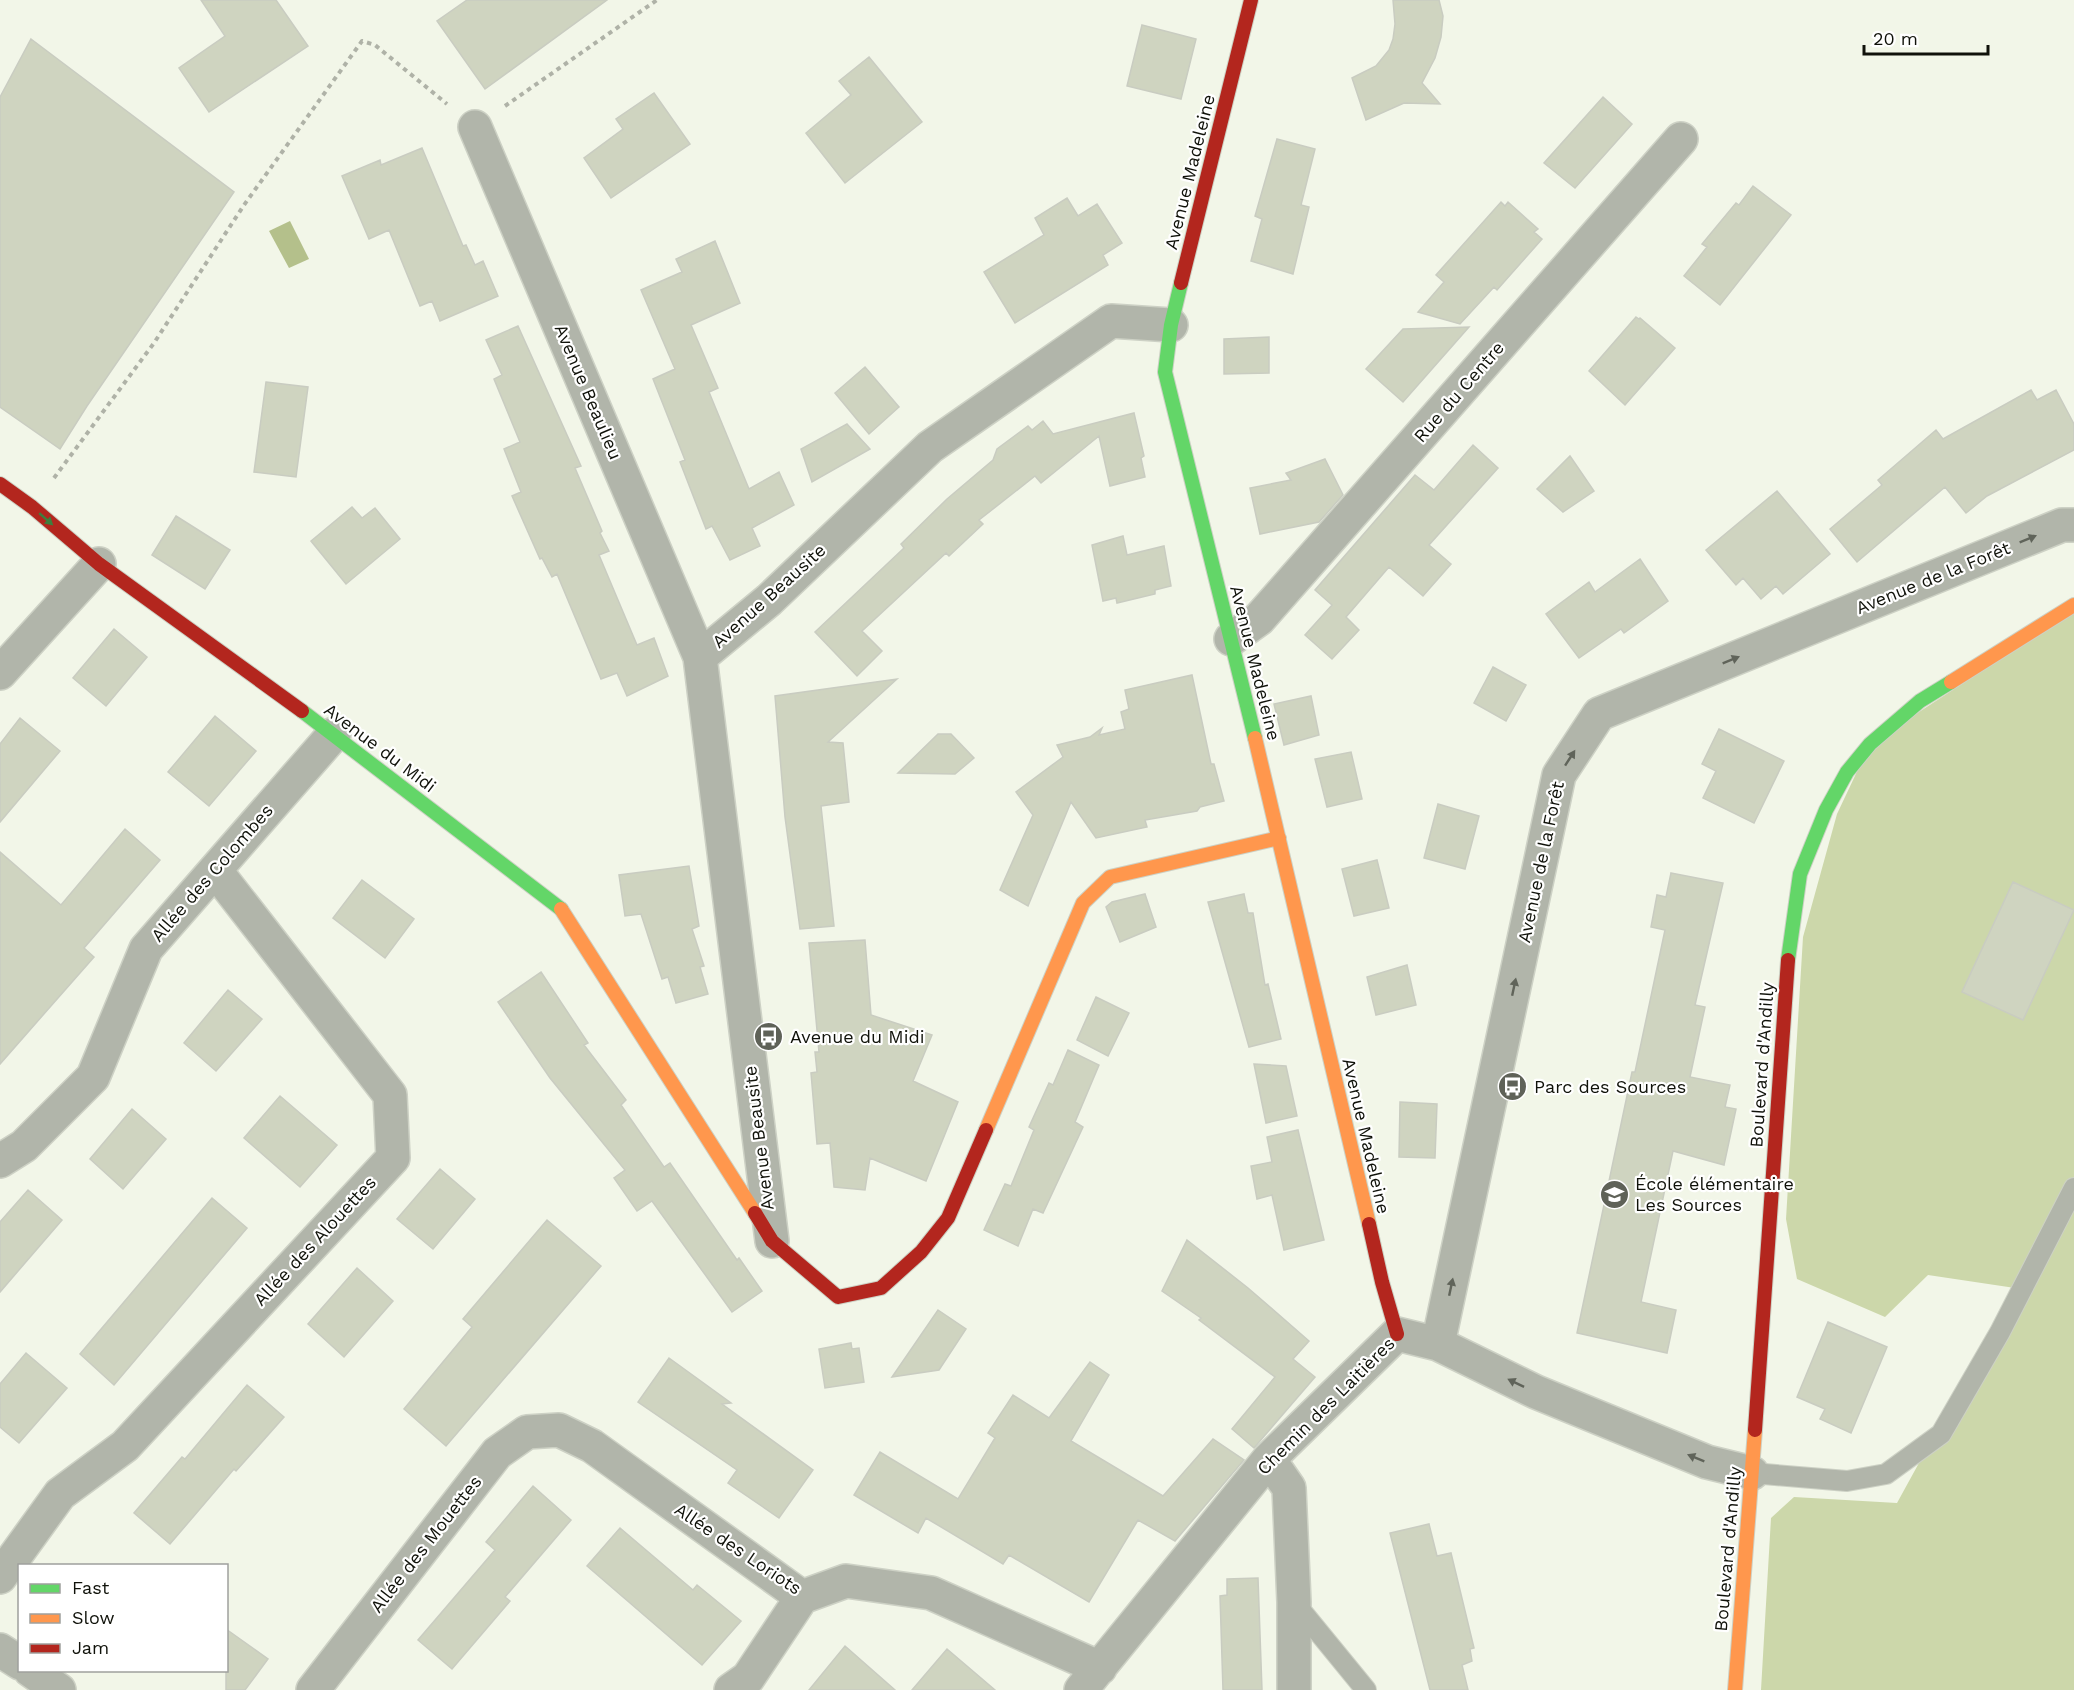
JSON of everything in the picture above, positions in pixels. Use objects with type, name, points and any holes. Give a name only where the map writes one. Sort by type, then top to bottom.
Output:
[{"type":"street","name":"Avenue Madeleine","points":[[1251,0],[1171,325],[1166,372],[1396,1334]]},
{"type":"street","name":"Avenue Beaulieu","points":[[475,127],[700,657]]},
{"type":"street","name":"Rue du Centre","points":[[1231,639],[1259,619],[1681,139]]},
{"type":"street","name":"Avenue Beausite","points":[[772,1241],[700,657],[769,600],[930,447],[1111,321],[1171,325]]},
{"type":"street","name":"Avenue du Midi","points":[[0,484],[32,507],[99,564],[334,734],[562,910],[772,1241],[838,1297],[881,1288],[921,1252],[948,1218],[1083,903],[1110,877],[1279,838]]},
{"type":"street","name":"Avenue de la Forêt","points":[[1438,1344],[1559,775],[1599,714],[2062,525],[2074,525]]},
{"type":"street","points":[[0,673],[99,564]]},
{"type":"street","name":"Boulevard d'Andilly","points":[[1735,1690],[1789,941],[1800,874],[1826,810],[1847,772],[1870,744],[1920,701],[2074,604]]},
{"type":"street","name":"Allée des Colombes","points":[[0,1161],[24,1146],[93,1077],[146,949],[334,734]]},
{"type":"street","name":"Allée des Alouettes","points":[[0,1577],[60,1494],[125,1446],[393,1158],[390,1095],[215,870]]},
{"type":"street","name":"Chemin des Laitières","points":[[1090,1679],[1269,1459],[1396,1334],[1438,1344],[1536,1392],[1707,1462],[1752,1473]]},
{"type":"street","name":"Allée des Loriots","points":[[559,1430],[592,1446],[802,1597],[846,1581],[931,1593],[1090,1679]]},
{"type":"street","name":"Allée des Mouettes","points":[[313,1690],[497,1453],[527,1432],[559,1430]]},
{"type":"street","points":[[1269,1459],[1288,1488],[1294,1602],[1294,1690]]},
{"type":"street","points":[[731,1690],[748,1678],[802,1597]]},
{"type":"street","points":[[0,1650],[18,1663]]},
{"type":"street","points":[[32,1672],[59,1690]]},
{"type":"lane","points":[[1752,1473],[1847,1481],[1886,1474],[1941,1434],[2000,1332],[2074,1188]]},
{"type":"lane","points":[[1294,1602],[1365,1690]]},
{"type":"path","points":[[32,507],[154,343],[244,205],[362,41],[375,45],[475,127],[657,0]]},
{"type":"shaded area","points":[[290,221],[309,259],[289,268],[269,231]]},
{"type":"shaded area","points":[[2074,611],[2074,1690],[1761,1690],[1771,1518],[1794,1497],[1897,1503],[2015,1288],[1928,1275],[1885,1317],[1797,1279],[1786,1219],[1803,937],[1837,814],[1870,744]]},
{"type":"building","points":[[201,0],[276,0],[308,46],[209,112],[179,68],[225,36]]},
{"type":"building","points":[[467,0],[607,0],[485,89],[437,21]]},
{"type":"building","points":[[1393,0],[1439,0],[1443,16],[1441,37],[1435,58],[1422,83],[1440,104],[1404,103],[1366,120],[1352,78],[1376,66],[1389,50],[1395,24]]},
{"type":"building","points":[[1142,25],[1196,39],[1181,99],[1127,86]]},
{"type":"building","points":[[31,39],[234,192],[60,449],[0,407],[0,97]]},
{"type":"building","points":[[869,57],[922,122],[845,183],[806,133],[851,95],[839,81]]},
{"type":"building","points":[[654,93],[690,144],[611,198],[584,158],[623,129],[616,119]]},
{"type":"building","points":[[1603,97],[1632,124],[1575,188],[1544,163]]},
{"type":"building","points":[[1277,139],[1315,149],[1301,205],[1309,207],[1293,274],[1251,261],[1262,219],[1255,216]]},
{"type":"building","points":[[422,148],[463,246],[466,245],[475,265],[483,261],[498,296],[440,321],[432,301],[420,306],[389,230],[369,239],[342,176],[380,160],[381,165]]},
{"type":"building","points":[[1753,186],[1791,215],[1720,305],[1684,276],[1707,247],[1702,244],[1736,203],[1739,205]]},
{"type":"building","points":[[1067,198],[1078,216],[1097,204],[1122,243],[1103,255],[1108,265],[1015,323],[984,272],[1044,235],[1035,218]]},
{"type":"building","points":[[1501,202],[1505,206],[1508,202],[1538,229],[1534,232],[1542,239],[1497,290],[1494,287],[1460,324],[1418,312],[1444,282],[1436,275]]},
{"type":"building","points":[[715,241],[740,303],[691,325],[718,388],[709,392],[749,489],[779,472],[794,505],[752,528],[760,546],[730,560],[712,526],[706,529],[680,462],[685,460],[653,379],[675,369],[641,290],[682,272],[676,259]]},
{"type":"building","points":[[1636,317],[1675,348],[1625,405],[1589,371]]},
{"type":"building","points":[[518,326],[581,466],[575,468],[609,551],[599,555],[637,645],[654,638],[668,676],[627,696],[617,673],[601,679],[557,574],[552,577],[542,558],[540,559],[512,496],[521,492],[504,449],[520,442],[494,379],[502,375],[486,340]]},
{"type":"building","points":[[1469,327],[1403,402],[1366,369],[1403,329]]},
{"type":"building","points":[[1269,337],[1269,373],[1224,374],[1224,339]]},
{"type":"building","points":[[865,367],[899,407],[869,434],[835,393]]},
{"type":"building","points":[[266,382],[308,387],[296,477],[254,472]]},
{"type":"building","points":[[2031,390],[2037,400],[2056,390],[2074,424],[2074,450],[1987,496],[1966,513],[1945,487],[1857,562],[1830,529],[1882,485],[1878,480],[1936,430],[1943,439]]},
{"type":"building","points":[[1134,413],[1144,456],[1141,458],[1145,477],[1110,486],[1099,436],[1041,483],[1035,476],[979,520],[983,524],[949,556],[946,553],[862,631],[882,651],[857,676],[815,632],[904,548],[901,544],[947,499],[993,460],[997,449],[1028,426],[1032,430],[1043,421],[1053,434]]},
{"type":"building","points":[[847,424],[870,449],[812,482],[801,449]]},
{"type":"building","points":[[1473,445],[1498,468],[1429,545],[1451,564],[1423,596],[1389,567],[1346,617],[1359,630],[1332,659],[1305,635],[1332,605],[1315,590],[1415,475],[1434,490]]},
{"type":"building","points":[[1570,456],[1594,491],[1563,512],[1537,489]]},
{"type":"building","points":[[1325,459],[1343,495],[1319,522],[1260,534],[1250,488],[1291,480],[1286,473]]},
{"type":"building","points":[[1777,491],[1830,554],[1783,594],[1776,586],[1761,599],[1743,578],[1736,585],[1706,550]]},
{"type":"building","points":[[352,507],[362,518],[375,508],[400,539],[346,584],[311,541]]},
{"type":"building","points":[[176,516],[230,550],[205,589],[152,555]]},
{"type":"building","points":[[1123,536],[1127,555],[1164,546],[1171,586],[1155,590],[1155,594],[1117,603],[1116,598],[1103,601],[1092,545]]},
{"type":"building","points":[[1640,559],[1668,601],[1624,633],[1621,629],[1579,658],[1546,614],[1589,582],[1595,592]]},
{"type":"building","points":[[114,629],[147,657],[106,706],[73,678]]},
{"type":"building","points":[[1493,667],[1526,685],[1506,721],[1474,703]]},
{"type":"building","points":[[1192,675],[1211,764],[1214,764],[1224,801],[1200,807],[1197,811],[1145,820],[1147,827],[1096,838],[1071,802],[1028,906],[1000,890],[1033,815],[1016,792],[1063,757],[1057,745],[1090,737],[1102,728],[1099,735],[1125,729],[1121,712],[1129,709],[1125,690]]},
{"type":"building","points":[[897,679],[828,742],[843,743],[849,802],[821,806],[834,926],[800,929],[785,817],[775,696]]},
{"type":"building","points":[[1311,696],[1319,735],[1284,745],[1274,704]]},
{"type":"building","points":[[215,716],[256,751],[209,806],[168,772]]},
{"type":"building","points":[[20,718],[60,751],[0,822],[0,744]]},
{"type":"building","points":[[1719,729],[1784,761],[1754,823],[1703,798],[1716,771],[1702,764]]},
{"type":"building","points":[[938,734],[951,734],[974,758],[955,774],[898,773]]},
{"type":"building","points":[[1351,752],[1362,799],[1327,807],[1315,759]]},
{"type":"building","points":[[1438,804],[1479,816],[1465,869],[1424,858]]},
{"type":"building","points":[[125,829],[160,860],[84,948],[94,957],[0,1064],[0,852],[61,905]]},
{"type":"building","points":[[1377,860],[1389,908],[1354,916],[1342,869]]},
{"type":"building","points":[[689,866],[699,926],[692,929],[704,966],[700,967],[708,994],[676,1003],[668,977],[662,979],[641,914],[625,916],[619,875]]},
{"type":"building","points":[[1671,873],[1723,883],[1695,1005],[1705,1007],[1690,1077],[1730,1085],[1725,1107],[1736,1109],[1724,1165],[1673,1151],[1641,1302],[1676,1310],[1667,1353],[1577,1333],[1632,1072],[1635,1072],[1665,930],[1651,927],[1657,895],[1666,897]]},
{"type":"building","points":[[362,880],[414,919],[385,958],[333,918]]},
{"type":"building","points":[[2013,882],[2074,910],[2023,1020],[1962,992]]},
{"type":"building","points":[[1145,894],[1156,927],[1120,942],[1106,907],[1112,902]]},
{"type":"building","points":[[1244,894],[1248,913],[1253,913],[1265,985],[1268,984],[1281,1039],[1249,1047],[1208,902]]},
{"type":"building","points":[[865,940],[871,1015],[932,1035],[913,1081],[958,1102],[926,1181],[870,1158],[865,1190],[834,1187],[830,1143],[817,1144],[811,1073],[817,1072],[815,1052],[819,1052],[809,943]]},
{"type":"building","points":[[1407,965],[1416,1005],[1376,1015],[1367,977]]},
{"type":"building","points":[[541,972],[588,1043],[584,1045],[626,1100],[621,1105],[664,1167],[670,1163],[737,1260],[739,1258],[762,1291],[732,1312],[652,1201],[637,1211],[614,1178],[625,1170],[550,1078],[498,1002]]},
{"type":"building","points":[[228,990],[262,1019],[216,1071],[184,1043]]},
{"type":"building","points":[[1096,997],[1129,1013],[1108,1056],[1077,1040]]},
{"type":"building","points":[[1068,1050],[1099,1065],[1075,1122],[1083,1127],[1043,1213],[1033,1209],[1018,1246],[984,1230],[1005,1184],[1011,1186],[1034,1130],[1029,1127],[1049,1083],[1053,1085]]},
{"type":"building","points":[[1254,1064],[1286,1066],[1297,1116],[1266,1123]]},
{"type":"building","points":[[280,1096],[337,1145],[300,1187],[244,1138]]},
{"type":"building","points":[[1400,1102],[1437,1104],[1435,1158],[1399,1157]]},
{"type":"building","points":[[132,1109],[166,1139],[123,1189],[90,1159]]},
{"type":"building","points":[[1298,1130],[1324,1240],[1284,1250],[1272,1195],[1257,1199],[1251,1166],[1272,1162],[1267,1137]]},
{"type":"building","points":[[440,1169],[475,1199],[433,1249],[397,1219]]},
{"type":"building","points":[[28,1190],[62,1220],[0,1292],[0,1222]]},
{"type":"building","points":[[212,1198],[247,1228],[114,1385],[80,1354]]},
{"type":"building","points":[[547,1220],[601,1266],[446,1446],[404,1409],[472,1327],[463,1319]]},
{"type":"building","points":[[1187,1240],[1248,1288],[1309,1341],[1293,1359],[1315,1377],[1254,1448],[1232,1429],[1275,1377],[1199,1320],[1201,1318],[1162,1291]]},
{"type":"building","points":[[357,1268],[393,1301],[344,1357],[308,1324]]},
{"type":"building","points":[[938,1310],[966,1329],[939,1370],[892,1377]]},
{"type":"building","points":[[1828,1322],[1887,1347],[1851,1433],[1820,1419],[1825,1409],[1797,1397]]},
{"type":"building","points":[[851,1343],[852,1349],[859,1348],[864,1382],[825,1388],[819,1349]]},
{"type":"building","points":[[26,1353],[67,1388],[19,1443],[0,1427],[0,1384]]},
{"type":"building","points":[[669,1358],[731,1403],[722,1404],[813,1470],[779,1518],[728,1483],[737,1470],[638,1402]]},
{"type":"building","points":[[1090,1362],[1109,1375],[1071,1441],[1163,1496],[1213,1439],[1244,1460],[1175,1541],[1138,1520],[1089,1602],[1009,1555],[1003,1564],[926,1518],[918,1533],[854,1495],[880,1452],[958,1499],[995,1438],[988,1433],[1013,1395],[1049,1418]]},
{"type":"building","points":[[247,1385],[284,1417],[236,1471],[234,1469],[170,1544],[134,1513],[182,1457],[185,1459]]},
{"type":"building","points":[[533,1486],[571,1520],[505,1597],[510,1601],[452,1669],[418,1640],[495,1550],[486,1542]]},
{"type":"building","points":[[1429,1524],[1437,1556],[1451,1553],[1474,1648],[1470,1649],[1472,1661],[1462,1665],[1468,1690],[1430,1690],[1390,1533]]},
{"type":"building","points":[[620,1528],[693,1590],[697,1585],[741,1621],[702,1665],[587,1566]]},
{"type":"building","points":[[1258,1578],[1262,1690],[1223,1690],[1220,1596],[1227,1595],[1227,1579]]},
{"type":"building","points":[[228,1630],[268,1659],[245,1690],[226,1690]]},
{"type":"building","points":[[845,1646],[895,1690],[809,1690]]},
{"type":"building","points":[[947,1649],[995,1690],[912,1690]]},
{"type":"traffic: fast","points":[[1181,283],[1171,325],[1165,372],[1255,738]]},
{"type":"traffic: fast","points":[[1788,960],[1800,874],[1826,810],[1847,772],[1870,744],[1920,701],[1951,682]]},
{"type":"traffic: fast","points":[[302,711],[561,909]]},
{"type":"traffic: slow","points":[[1951,682],[2074,605]]},
{"type":"traffic: slow","points":[[1255,738],[1369,1224]]},
{"type":"traffic: slow","points":[[986,1130],[1083,903],[1110,877],[1279,838]]},
{"type":"traffic: slow","points":[[561,909],[755,1213]]},
{"type":"traffic: slow","points":[[1735,1690],[1755,1430]]},
{"type":"traffic: jam","points":[[1181,283],[1251,0]]},
{"type":"traffic: jam","points":[[0,484],[32,507],[99,564],[302,711]]},
{"type":"traffic: jam","points":[[1755,1430],[1788,960]]},
{"type":"traffic: jam","points":[[755,1213],[772,1241],[838,1297],[881,1288],[921,1252],[948,1218],[986,1130]]},
{"type":"traffic: jam","points":[[1369,1224],[1397,1334]]},
{"type":"place","name":"Avenue du Midi","points":[[769,1037]]},
{"type":"place","name":"Parc des Sources","points":[[1513,1087]]},
{"type":"place","name":"École élémentaire Les Sources","points":[[1614,1194]]}]
